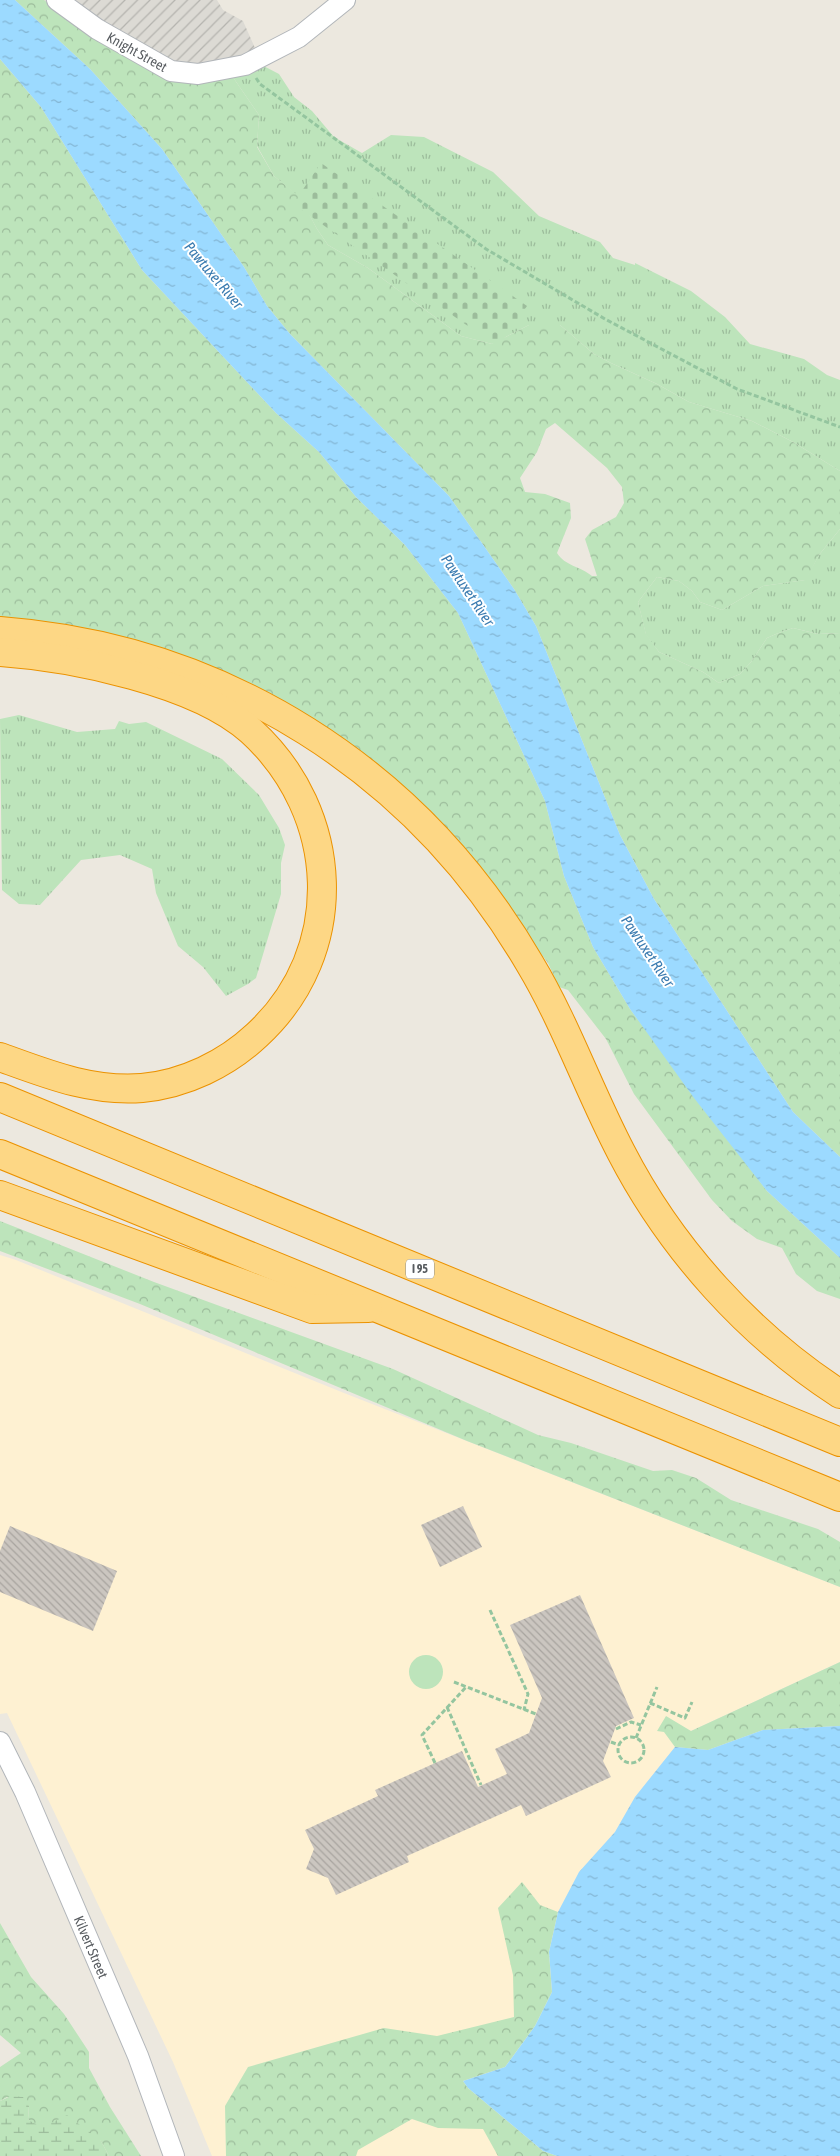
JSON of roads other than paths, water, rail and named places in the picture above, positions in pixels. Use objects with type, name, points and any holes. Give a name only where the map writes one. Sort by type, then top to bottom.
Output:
[{"type":"highway","points":[[0,631],[67,639],[104,647],[181,669],[219,684],[257,702],[319,737],[379,781],[464,866],[510,931],[547,996],[622,1155],[651,1202],[689,1255],[755,1328],[806,1371],[840,1394]]},
{"type":"highway","points":[[0,652],[62,660],[140,678],[215,707],[238,721],[266,746],[283,765],[306,805],[318,848],[322,894],[320,916],[310,957],[290,996],[264,1029],[248,1044],[212,1067],[159,1086],[102,1087],[65,1080],[0,1057]]},
{"type":"highway","name":"I 95","points":[[0,1097],[840,1442]]},
{"type":"highway","points":[[0,1154],[840,1498]]},
{"type":"highway","points":[[0,1195],[312,1309],[379,1308]]},
{"type":"street","name":"Knight Street","points":[[57,0],[97,29],[170,71],[198,74],[245,65],[299,37],[345,0]]},
{"type":"street","name":"Kilvert Street","points":[[0,1742],[25,1792],[138,2056],[174,2156]]},
{"type":"water","name":"Pawtuxet River","points":[[0,0],[15,0],[90,69],[162,149],[244,267],[267,306],[290,334],[449,496],[514,589],[536,626],[620,835],[654,899],[793,1112],[840,1157],[840,1258],[767,1191],[694,1098],[630,1009],[593,947],[564,876],[545,801],[458,613],[405,545],[356,497],[319,452],[276,413],[142,270],[41,107],[0,59]]},
{"type":"water","points":[[840,1726],[840,2156],[557,2156],[543,2151],[468,2088],[463,2081],[505,2067],[535,2026],[552,1992],[549,1952],[558,1912],[579,1872],[615,1832],[635,1797],[675,1747],[708,1750],[763,1730]]}]
